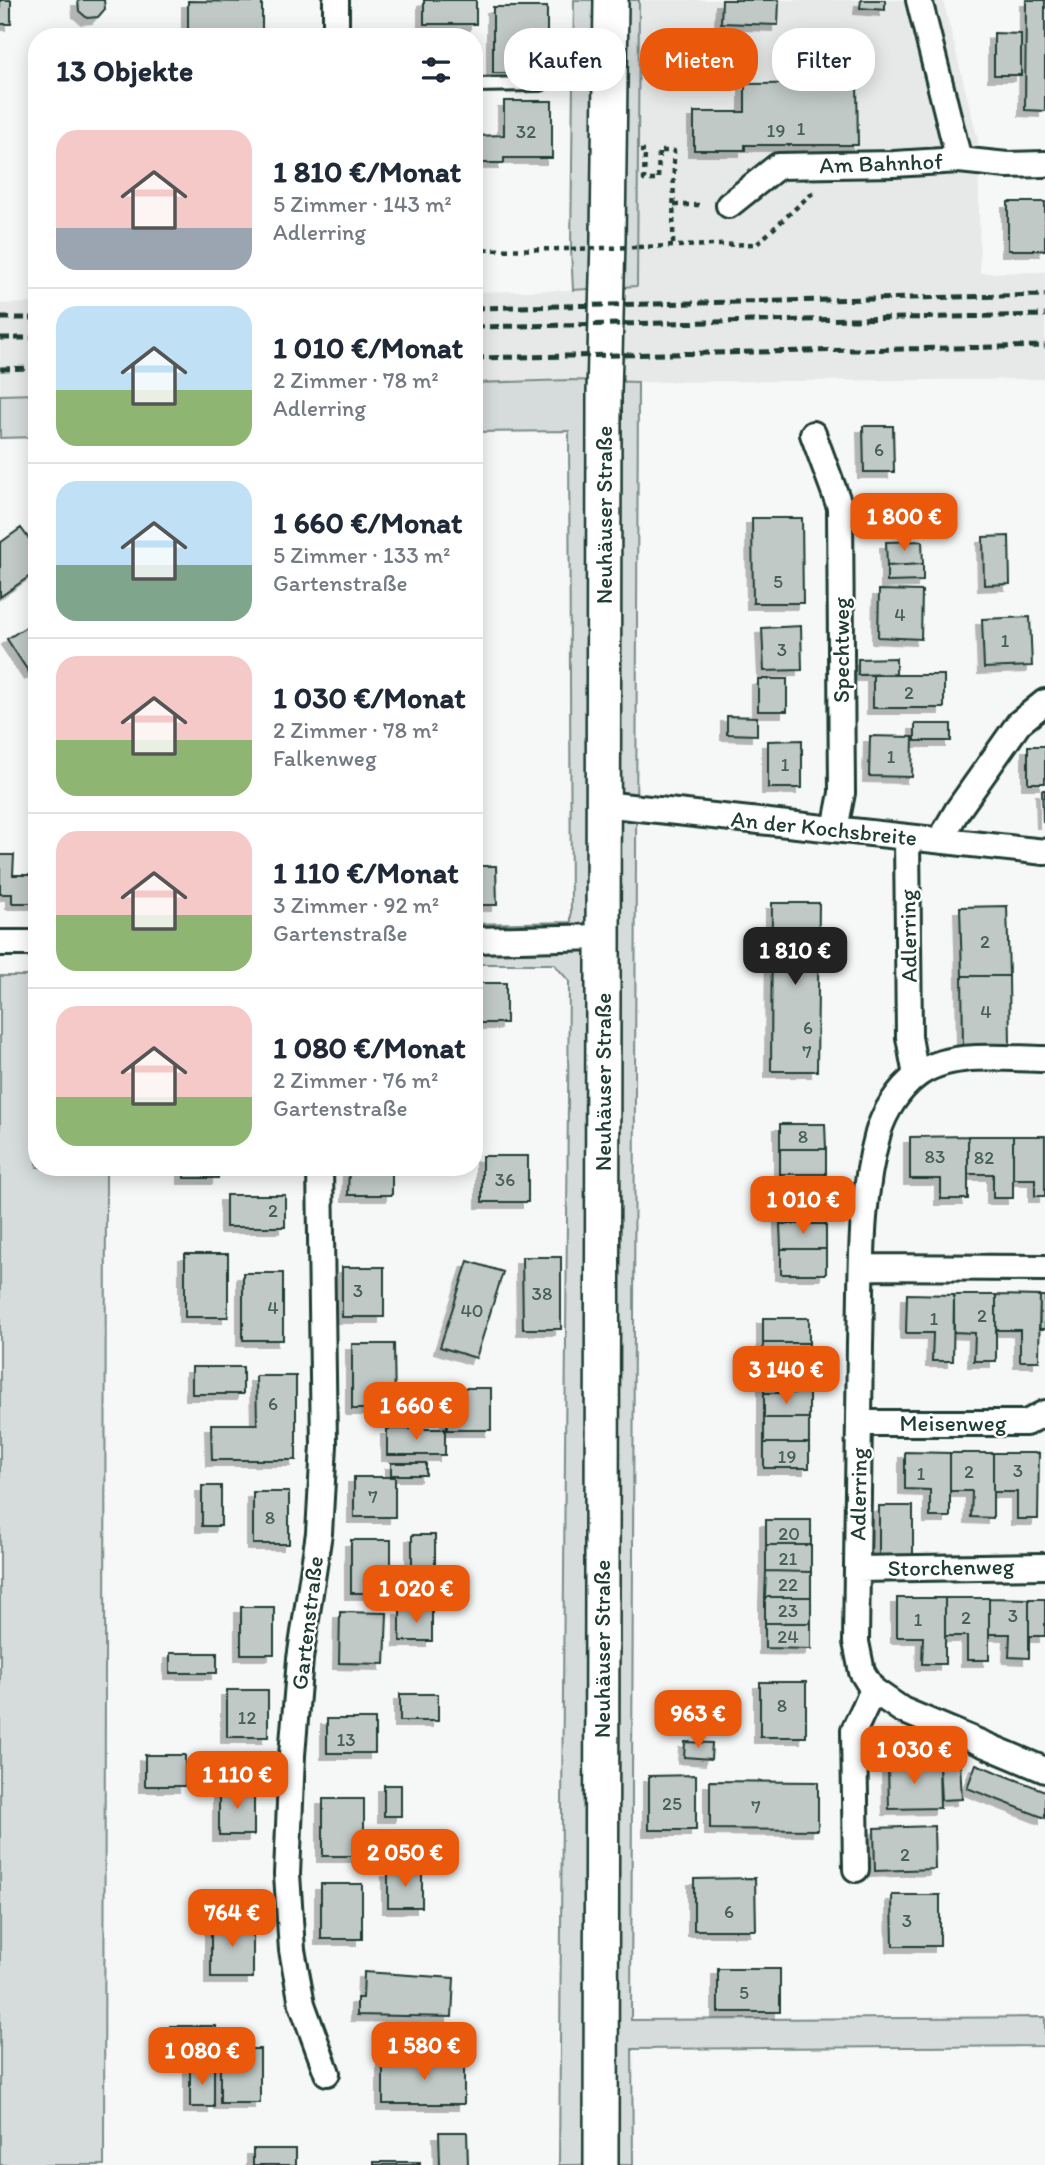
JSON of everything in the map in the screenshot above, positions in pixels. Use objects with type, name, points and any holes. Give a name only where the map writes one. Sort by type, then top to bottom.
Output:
[{"type":"main road","name":"Neuhäuser Straße","points":[[601,2165],[604,394],[611,0]]},
{"type":"street","points":[[336,0],[336,28]]},
{"type":"street","points":[[919,0],[959,160]]},
{"type":"street","name":"Am Bahnhof","points":[[729,205],[778,166],[959,160],[1007,165],[1045,164]]},
{"type":"street","name":"Spechtweg","points":[[813,434],[840,507],[842,793],[835,829]]},
{"type":"street","points":[[940,840],[957,811],[1019,723],[1045,702]]},
{"type":"street","name":"An der Kochsbreite","points":[[603,804],[1045,852]]},
{"type":"street","name":"Adlerring","points":[[907,837],[909,1037],[916,1076]]},
{"type":"street","points":[[483,940],[603,937]]},
{"type":"street","points":[[0,943],[28,943]]},
{"type":"street","name":"Adlerring","points":[[873,1690],[862,1672],[856,1642],[864,1205],[879,1130],[893,1101],[916,1076],[939,1063],[968,1059],[1045,1059]]},
{"type":"street","name":"Gartenstraße","points":[[320,1176],[324,1445],[319,1533],[299,1673],[292,1755],[288,1874],[292,1950],[302,2004],[327,2073]]},
{"type":"street","points":[[862,1267],[1045,1268]]},
{"type":"street","name":"Meisenweg","points":[[859,1423],[1026,1423],[1045,1413]]},
{"type":"street","name":"Storchenweg","points":[[857,1569],[1045,1566]]},
{"type":"street","points":[[856,1869],[854,1730],[873,1690],[902,1710],[1045,1770]]},
{"type":"lane","points":[[483,85],[504,85]]},
{"type":"path","points":[[645,150],[644,180],[658,180],[659,152],[674,152],[673,246]]},
{"type":"path","points":[[483,250],[757,244],[811,194],[824,194]]},
{"type":"shaded area","points":[[574,0],[639,0],[637,286],[573,290],[573,91],[626,91],[626,28],[574,28]]},
{"type":"shaded area","points":[[639,0],[943,0],[978,140],[980,273],[1045,272],[1045,379],[638,382],[570,380],[483,383],[483,292],[573,290],[637,285]]},
{"type":"shaded area","points":[[28,303],[28,394],[0,395],[0,304]]},
{"type":"shaded area","points":[[570,380],[638,382],[631,2020],[1045,2017],[1045,2046],[632,2049],[633,2165],[559,2165],[569,981],[554,964],[483,964],[483,924],[571,922],[569,431],[483,432],[483,383]]},
{"type":"shaded area","points":[[28,394],[28,437],[0,438],[0,395]]},
{"type":"shaded area","points":[[0,976],[28,976],[28,1176],[106,1176],[104,2165],[0,2165]]},
{"type":"building","points":[[0,0],[11,0],[11,24],[0,24]]},
{"type":"building","points":[[78,0],[104,0],[105,9],[98,17],[87,18],[79,11]]},
{"type":"building","points":[[424,0],[476,0],[476,24],[424,24]]},
{"type":"building","points":[[722,0],[779,0],[778,25],[721,23]]},
{"type":"building","points":[[861,0],[885,0],[885,10],[860,8]]},
{"type":"building","points":[[1026,0],[1045,0],[1045,111],[1025,110]]},
{"type":"building","points":[[188,1],[262,2],[262,28],[188,28]]},
{"type":"building","points":[[493,7],[547,7],[547,28],[504,28],[504,73],[493,73]]},
{"type":"building","points":[[994,33],[1021,34],[1021,75],[994,75]]},
{"type":"building","points":[[758,84],[772,84],[772,91],[857,91],[858,145],[745,145],[745,150],[694,150],[694,112],[745,112],[745,91],[758,91]]},
{"type":"building","points":[[504,101],[552,101],[552,158],[504,158],[504,163],[483,163],[483,136],[504,135]]},
{"type":"building","points":[[1008,202],[1045,202],[1045,250],[1008,250]]},
{"type":"building","points":[[863,426],[893,426],[894,472],[864,472]]},
{"type":"building","points":[[752,518],[802,518],[803,603],[753,603]]},
{"type":"building","points":[[21,528],[28,538],[28,577],[0,597],[0,543]]},
{"type":"building","points":[[1009,536],[1010,584],[984,585],[983,537]]},
{"type":"building","points":[[922,541],[923,564],[887,566],[886,542]]},
{"type":"building","points":[[923,564],[923,581],[887,582],[887,566]]},
{"type":"building","points":[[879,590],[922,591],[921,639],[878,637]]},
{"type":"building","points":[[1030,617],[1032,666],[984,668],[982,619]]},
{"type":"building","points":[[28,626],[28,671],[7,639]]},
{"type":"building","points":[[801,626],[802,670],[764,671],[762,628]]},
{"type":"building","points":[[896,658],[896,674],[858,675],[858,659]]},
{"type":"building","points":[[873,675],[944,675],[944,708],[873,708]]},
{"type":"building","points":[[758,679],[787,679],[787,711],[758,711]]},
{"type":"building","points":[[727,716],[757,717],[757,735],[727,734]]},
{"type":"building","points":[[915,724],[951,724],[951,741],[915,741]]},
{"type":"building","points":[[870,736],[913,737],[912,777],[869,776]]},
{"type":"building","points":[[802,740],[802,788],[768,788],[768,741]]},
{"type":"building","points":[[1028,746],[1045,746],[1045,783],[1028,783]]},
{"type":"building","points":[[1042,790],[1045,790],[1045,822],[1043,822]]},
{"type":"building","points":[[0,855],[14,855],[13,875],[28,875],[28,903],[12,903],[12,894],[0,894]]},
{"type":"building","points":[[483,866],[496,866],[497,905],[483,905]]},
{"type":"building","points":[[772,903],[819,903],[817,1071],[771,1071]]},
{"type":"building","points":[[1007,906],[1009,976],[962,976],[960,907]]},
{"type":"building","points":[[962,976],[1009,976],[1010,1045],[963,1046]]},
{"type":"building","points":[[483,983],[506,983],[506,1023],[483,1023]]},
{"type":"building","points":[[780,1124],[825,1124],[826,1149],[780,1149]]},
{"type":"building","points":[[968,1136],[1013,1136],[1013,1198],[993,1198],[993,1174],[968,1174]]},
{"type":"building","points":[[968,1136],[968,1199],[941,1199],[941,1179],[910,1179],[910,1137]]},
{"type":"building","points":[[1013,1136],[1045,1136],[1045,1196],[1035,1196],[1035,1179],[1013,1179]]},
{"type":"building","points":[[780,1149],[826,1149],[826,1174],[780,1174]]},
{"type":"building","points":[[483,1156],[528,1156],[528,1202],[482,1202]]},
{"type":"building","points":[[780,1174],[826,1174],[826,1199],[780,1199]]},
{"type":"building","points":[[184,1176],[218,1176],[218,1178]]},
{"type":"building","points":[[349,1176],[392,1176],[392,1195],[348,1195]]},
{"type":"building","points":[[226,1195],[285,1195],[285,1227],[226,1227]]},
{"type":"building","points":[[780,1199],[826,1199],[826,1224],[780,1224]]},
{"type":"building","points":[[780,1224],[826,1224],[826,1249],[781,1249]]},
{"type":"building","points":[[781,1249],[826,1249],[826,1274],[781,1274]]},
{"type":"building","points":[[185,1254],[228,1254],[228,1317],[185,1317]]},
{"type":"building","points":[[522,1257],[561,1257],[561,1329],[523,1329]]},
{"type":"building","points":[[468,1261],[503,1272],[476,1358],[440,1347]]},
{"type":"building","points":[[342,1267],[384,1267],[384,1317],[342,1317]]},
{"type":"building","points":[[243,1273],[283,1273],[283,1340],[243,1340]]},
{"type":"building","points":[[907,1294],[954,1295],[953,1361],[932,1361],[933,1333],[906,1333]]},
{"type":"building","points":[[954,1295],[996,1295],[996,1361],[974,1361],[975,1333],[954,1332]]},
{"type":"building","points":[[996,1295],[1040,1296],[1039,1361],[1020,1361],[1020,1330],[996,1330]]},
{"type":"building","points":[[1040,1296],[1045,1296],[1045,1329],[1039,1329]]},
{"type":"building","points":[[763,1318],[809,1318],[809,1343],[763,1343]]},
{"type":"building","points":[[763,1343],[809,1343],[809,1368],[764,1368]]},
{"type":"building","points":[[352,1344],[394,1344],[395,1409],[352,1409]]},
{"type":"building","points":[[192,1367],[243,1367],[243,1394],[192,1394]]},
{"type":"building","points":[[764,1368],[809,1368],[809,1393],[764,1393]]},
{"type":"building","points":[[256,1376],[296,1376],[296,1460],[212,1460],[211,1424],[257,1424]]},
{"type":"building","points":[[447,1388],[491,1388],[491,1430],[447,1430]]},
{"type":"building","points":[[764,1393],[809,1393],[809,1418],[764,1418]]},
{"type":"building","points":[[764,1418],[809,1418],[809,1443],[764,1443]]},
{"type":"building","points":[[387,1429],[445,1429],[445,1455],[387,1455]]},
{"type":"building","points":[[764,1443],[809,1443],[809,1468],[764,1468]]},
{"type":"building","points":[[905,1452],[950,1453],[950,1517],[930,1517],[930,1490],[905,1489]]},
{"type":"building","points":[[950,1453],[993,1453],[993,1518],[971,1517],[972,1491],[950,1491]]},
{"type":"building","points":[[993,1453],[1039,1453],[1038,1519],[1017,1519],[1017,1492],[993,1492]]},
{"type":"building","points":[[391,1463],[426,1463],[426,1475],[391,1475]]},
{"type":"building","points":[[354,1477],[395,1477],[395,1517],[354,1517]]},
{"type":"building","points":[[202,1486],[221,1486],[221,1526],[202,1526]]},
{"type":"building","points":[[253,1492],[289,1492],[289,1544],[253,1544]]},
{"type":"building","points":[[879,1506],[913,1506],[913,1564],[879,1564]]},
{"type":"building","points":[[766,1520],[811,1520],[811,1545],[766,1545]]},
{"type":"building","points":[[412,1535],[435,1535],[435,1572],[412,1572]]},
{"type":"building","points":[[351,1540],[391,1540],[391,1593],[351,1593]]},
{"type":"building","points":[[766,1545],[811,1545],[811,1572],[766,1571]]},
{"type":"building","points":[[766,1571],[811,1572],[811,1597],[765,1597]]},
{"type":"building","points":[[765,1597],[811,1597],[811,1623],[765,1623]]},
{"type":"building","points":[[897,1598],[945,1598],[945,1664],[922,1664],[923,1637],[897,1637]]},
{"type":"building","points":[[945,1598],[989,1598],[989,1660],[967,1660],[967,1636],[945,1636]]},
{"type":"building","points":[[989,1598],[1029,1599],[1029,1658],[1009,1657],[1010,1634],[989,1634]]},
{"type":"building","points":[[1029,1599],[1045,1599],[1045,1636],[1029,1636]]},
{"type":"building","points":[[241,1607],[274,1607],[274,1654],[241,1654]]},
{"type":"building","points":[[400,1609],[432,1609],[432,1641],[400,1641]]},
{"type":"building","points":[[340,1612],[387,1613],[385,1664],[339,1663]]},
{"type":"building","points":[[765,1623],[811,1623],[811,1649],[765,1648]]},
{"type":"building","points":[[170,1653],[217,1653],[217,1673],[170,1673]]},
{"type":"building","points":[[760,1682],[806,1682],[806,1737],[760,1737]]},
{"type":"building","points":[[227,1690],[268,1690],[268,1737],[227,1737]]},
{"type":"building","points":[[400,1694],[438,1694],[438,1721],[400,1721]]},
{"type":"building","points":[[327,1719],[375,1719],[375,1753],[327,1753]]},
{"type":"building","points":[[685,1742],[712,1743],[711,1759],[684,1757]]},
{"type":"building","points":[[145,1755],[185,1755],[185,1786],[145,1786]]},
{"type":"building","points":[[960,1762],[962,1799],[941,1800],[939,1763]]},
{"type":"building","points":[[939,1763],[940,1808],[889,1809],[888,1764]]},
{"type":"building","points":[[976,1764],[1045,1791],[1045,1818],[967,1788]]},
{"type":"building","points":[[696,1775],[696,1830],[649,1830],[649,1776]]},
{"type":"building","points":[[710,1781],[818,1782],[818,1830],[710,1829]]},
{"type":"building","points":[[384,1785],[401,1785],[401,1816],[384,1816]]},
{"type":"building","points":[[219,1787],[254,1787],[254,1835],[219,1835]]},
{"type":"building","points":[[323,1799],[364,1799],[364,1856],[323,1856]]},
{"type":"building","points":[[934,1826],[935,1869],[875,1871],[874,1828]]},
{"type":"building","points":[[388,1871],[422,1871],[422,1907],[388,1907]]},
{"type":"building","points":[[755,1878],[756,1930],[694,1930],[694,1879]]},
{"type":"building","points":[[321,1884],[362,1884],[362,1939],[321,1939]]},
{"type":"building","points":[[892,1895],[940,1895],[940,1946],[893,1946]]},
{"type":"building","points":[[211,1920],[253,1920],[253,1978],[211,1978]]},
{"type":"building","points":[[718,1969],[780,1969],[780,2012],[718,2012]]},
{"type":"building","points":[[364,1972],[454,1978],[452,2017],[357,2015],[357,1998],[363,1998]]},
{"type":"building","points":[[170,2026],[216,2026],[216,2054],[170,2054]]},
{"type":"building","points":[[220,2049],[260,2049],[260,2103],[220,2103]]},
{"type":"building","points":[[383,2059],[464,2059],[464,2104],[383,2104]]},
{"type":"building","points":[[190,2067],[214,2067],[214,2107],[190,2107]]},
{"type":"building","points":[[439,2132],[467,2132],[468,2165],[440,2165]]},
{"type":"building","points":[[253,2149],[296,2149],[296,2165],[253,2165]]},
{"type":"building","points":[[374,2162],[420,2162],[420,2165],[374,2165]]},
{"type":"railway","points":[[483,308],[1045,295]]},
{"type":"railway","points":[[483,327],[1045,315]]},
{"type":"railway","points":[[0,318],[28,318]]},
{"type":"railway","points":[[0,338],[28,338]]},
{"type":"railway","points":[[483,358],[1045,346]]},
{"type":"railway","points":[[0,369],[28,368]]}]
